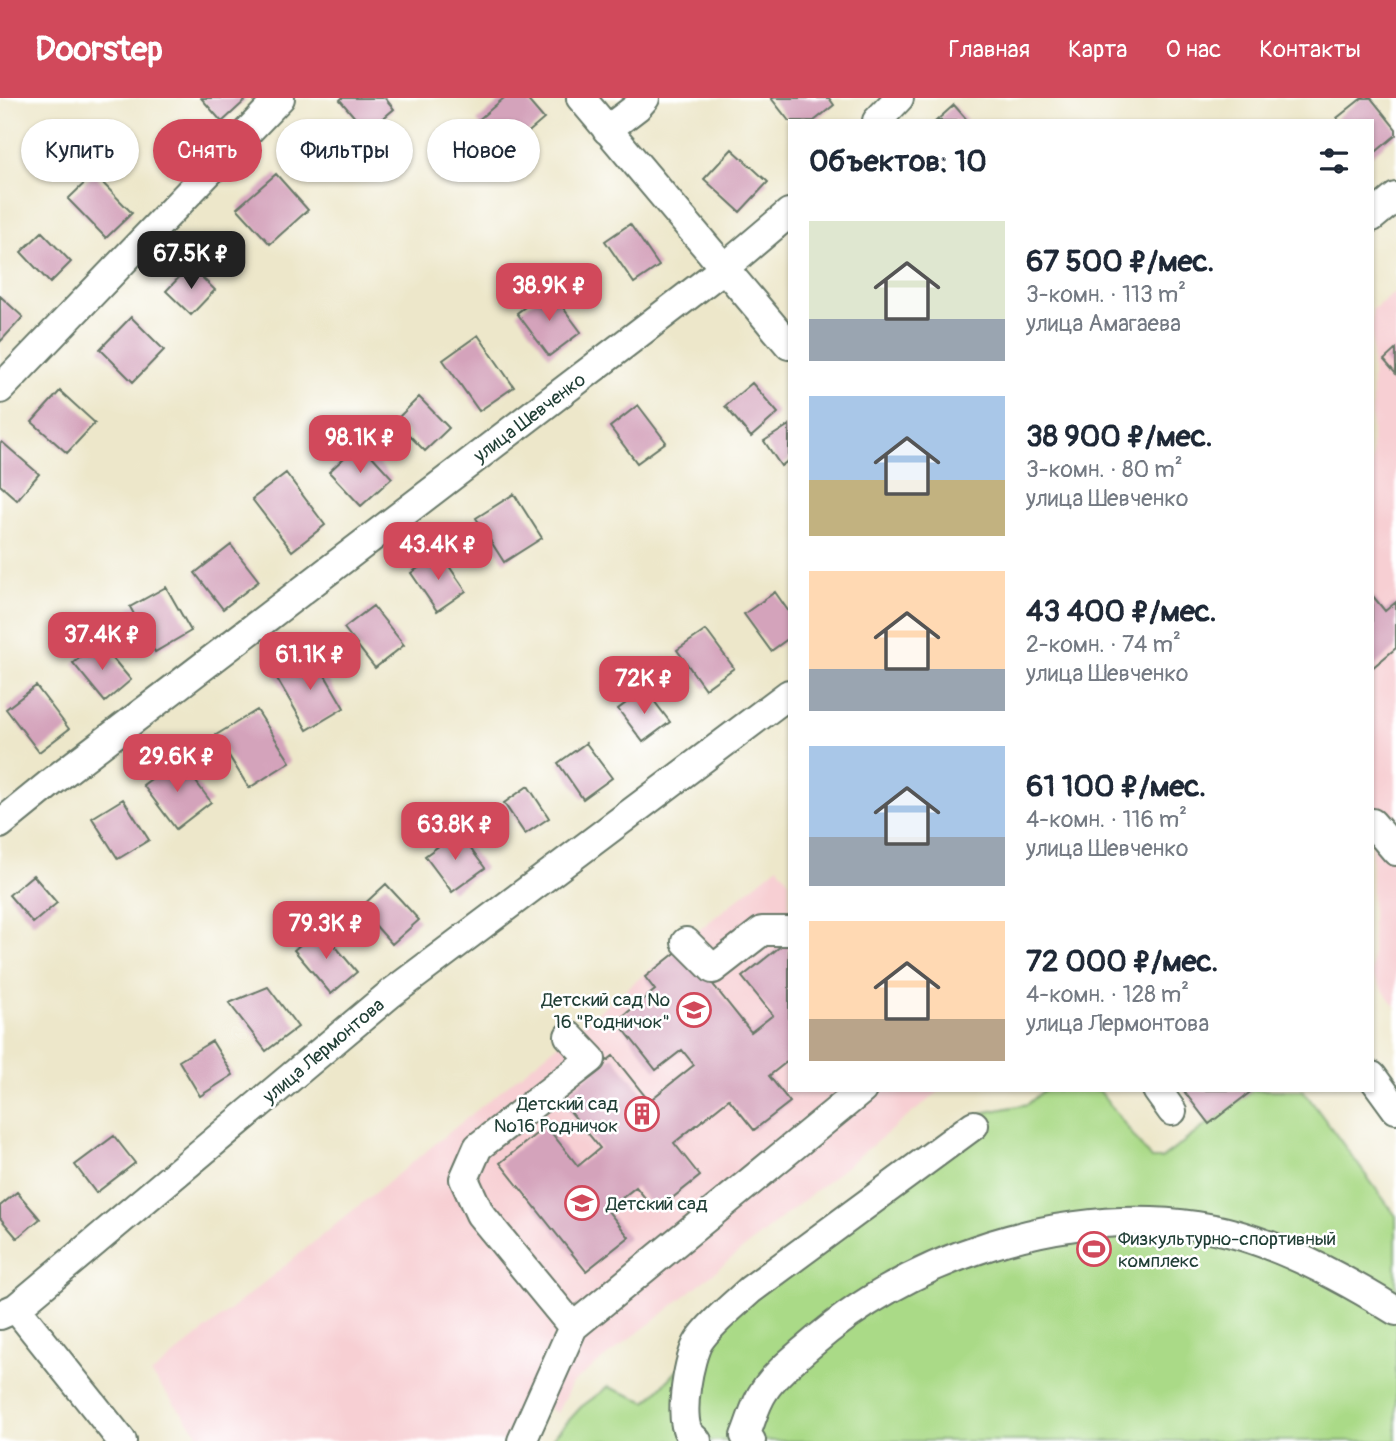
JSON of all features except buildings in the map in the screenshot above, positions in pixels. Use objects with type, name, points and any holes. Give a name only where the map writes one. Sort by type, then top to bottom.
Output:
[{"type":"street","points":[[0,389],[280,98]]},
{"type":"street","points":[[581,98],[788,344]]},
{"type":"street","points":[[607,130],[645,98]]},
{"type":"street","points":[[879,119],[899,98]]},
{"type":"street","points":[[1374,215],[1396,197]]},
{"type":"street","name":"улица Шевченко","points":[[0,824],[723,269],[788,214]]},
{"type":"street","name":"улица Лермонтова","points":[[8,1311],[390,994],[788,695]]},
{"type":"street","points":[[1374,825],[1396,851]]},
{"type":"street","points":[[686,942],[713,969],[762,931],[788,931]]},
{"type":"street","points":[[569,1036],[591,1059],[478,1147],[464,1179],[481,1214],[573,1327]]},
{"type":"street","points":[[1374,1079],[1396,1108]]},
{"type":"street","points":[[522,1441],[573,1327],[860,1092]]},
{"type":"street","points":[[697,1441],[688,1432],[683,1408],[698,1342],[750,1290],[974,1125]]},
{"type":"street","points":[[744,1439],[764,1392],[787,1366],[829,1328],[873,1298],[921,1272],[1023,1236],[1091,1224],[1143,1222],[1199,1226],[1252,1239],[1326,1271],[1396,1311]]},
{"type":"street","points":[[8,1311],[122,1441]]},
{"type":"shaded area","points":[[1396,291],[1396,1008],[1374,978],[1374,308]]},
{"type":"shaded area","name":"Детский сад","points":[[778,866],[788,880],[788,1092],[939,1092],[572,1383],[557,1413],[529,1398],[506,1441],[204,1441],[151,1374]]},
{"type":"green space","name":"Физкультурно-спортивный комплекс","points":[[1042,1092],[1101,1092],[1151,1159],[1161,1159],[1250,1092],[1304,1092],[1396,1216],[1396,1441],[550,1441],[581,1407],[608,1387],[647,1402],[675,1373],[745,1283],[982,1113],[1028,1104]]},
{"type":"place","name":"Детский сад № 16 \"Родничок\"","points":[[694,1010]]},
{"type":"place","name":"Детский сад №16 Родничок","points":[[642,1114]]},
{"type":"place","name":"Детский сад","points":[[582,1203]]},
{"type":"place","name":"Физкультурно-спортивный комплекс","points":[[1094,1249]]}]
